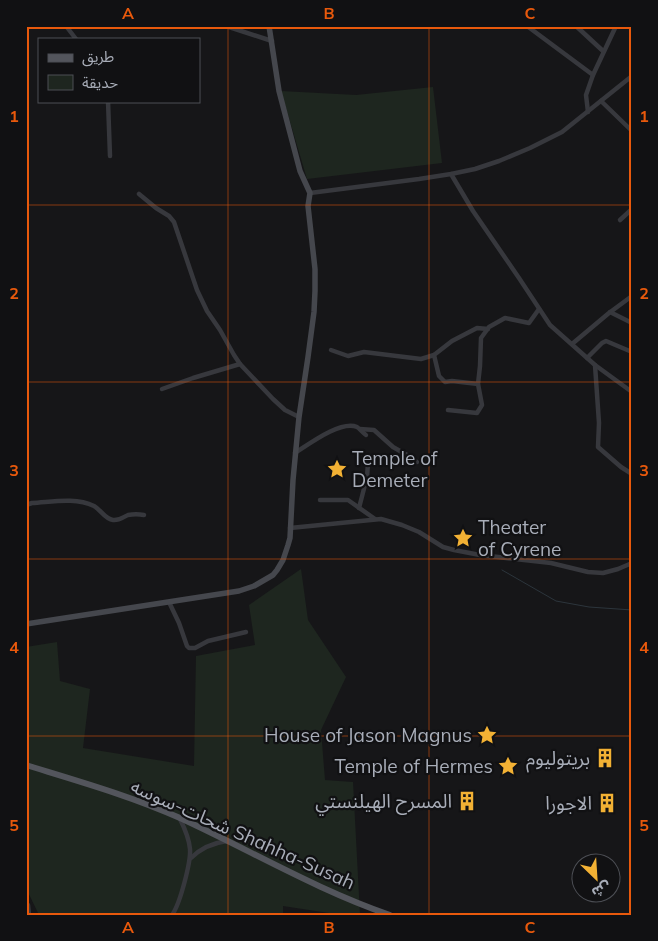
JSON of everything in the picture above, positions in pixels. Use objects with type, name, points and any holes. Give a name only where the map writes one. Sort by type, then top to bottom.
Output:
[{"type":"main road","points":[[26,624],[239,590],[254,586],[267,579],[277,570],[283,560],[288,545],[290,528],[295,453],[308,357],[315,291],[315,269],[308,206],[310,193],[300,171],[279,91],[269,26]]},
{"type":"main road","name":"شحات-سوسه Shahha-Susah","points":[[26,765],[112,792],[179,818],[304,879],[363,906],[390,915]]},
{"type":"street","points":[[66,26],[75,38]]},
{"type":"street","points":[[226,26],[272,42]]},
{"type":"street","points":[[527,26],[593,75]]},
{"type":"street","points":[[576,26],[604,52]]},
{"type":"street","points":[[588,112],[586,95],[593,75],[616,26]]},
{"type":"street","points":[[310,193],[419,180],[452,174],[499,161],[562,132],[632,76]]},
{"type":"street","points":[[601,101],[632,131]]},
{"type":"street","points":[[108,102],[110,156]]},
{"type":"street","points":[[452,174],[473,211],[550,325],[595,365],[632,392]]},
{"type":"street","points":[[139,194],[169,216],[174,222],[197,290],[207,311],[240,364],[285,410],[299,417]]},
{"type":"street","points":[[620,220],[632,209]]},
{"type":"street","points":[[572,344],[632,296]]},
{"type":"street","points":[[448,410],[477,413],[482,405],[478,384],[481,338],[489,327],[505,318],[529,322],[539,310]]},
{"type":"street","points":[[610,312],[632,323]]},
{"type":"street","points":[[331,350],[348,356],[364,352],[422,359],[434,355],[452,341],[477,328],[488,329]]},
{"type":"street","points":[[587,358],[606,341],[632,352]]},
{"type":"street","points":[[434,355],[439,376],[445,382],[478,384]]},
{"type":"street","points":[[162,390],[193,378],[240,364]]},
{"type":"street","points":[[595,365],[599,423],[598,447],[632,474]]},
{"type":"street","points":[[295,453],[320,437],[343,426],[356,427],[366,435]]},
{"type":"street","points":[[358,429],[374,430],[393,447],[417,462]]},
{"type":"street","points":[[359,508],[367,476],[368,463]]},
{"type":"street","points":[[26,505],[70,500],[96,507],[104,516],[111,520],[117,520],[128,515],[144,515]]},
{"type":"street","points":[[320,500],[348,500],[377,520]]},
{"type":"street","points":[[290,528],[387,520],[419,532],[443,547],[480,555],[551,563],[588,572],[603,573],[632,563]]},
{"type":"street","points":[[169,602],[189,648],[195,648],[208,641],[246,632]]},
{"type":"street","points":[[172,915],[178,903],[190,858],[188,838],[179,818]]},
{"type":"street","points":[[190,858],[207,846],[216,842],[226,841]]},
{"type":"green space","points":[[433,87],[442,163],[307,179],[281,91],[356,95]]},
{"type":"green space","points":[[301,569],[308,620],[346,677],[321,730],[325,780],[353,782],[360,915],[342,915],[283,906],[283,915],[39,915],[26,888],[26,647],[57,642],[60,681],[90,689],[83,748],[194,766],[196,656],[255,645],[249,605]]},
{"type":"waterway","points":[[502,570],[556,601],[589,607],[632,610]]},
{"type":"place","name":"Temple of Demeter","points":[[337,469]]},
{"type":"place","name":"Theater of Cyrene","points":[[463,538]]},
{"type":"place","name":"House of Jason Magnus","points":[[487,735]]},
{"type":"place","name":"بريتوليوم","points":[[605,758]]},
{"type":"place","name":"Temple of Hermes","points":[[508,766]]},
{"type":"place","name":"المسرح الهيلنستي","points":[[467,801]]},
{"type":"place","name":"الاجورا","points":[[607,803]]}]
